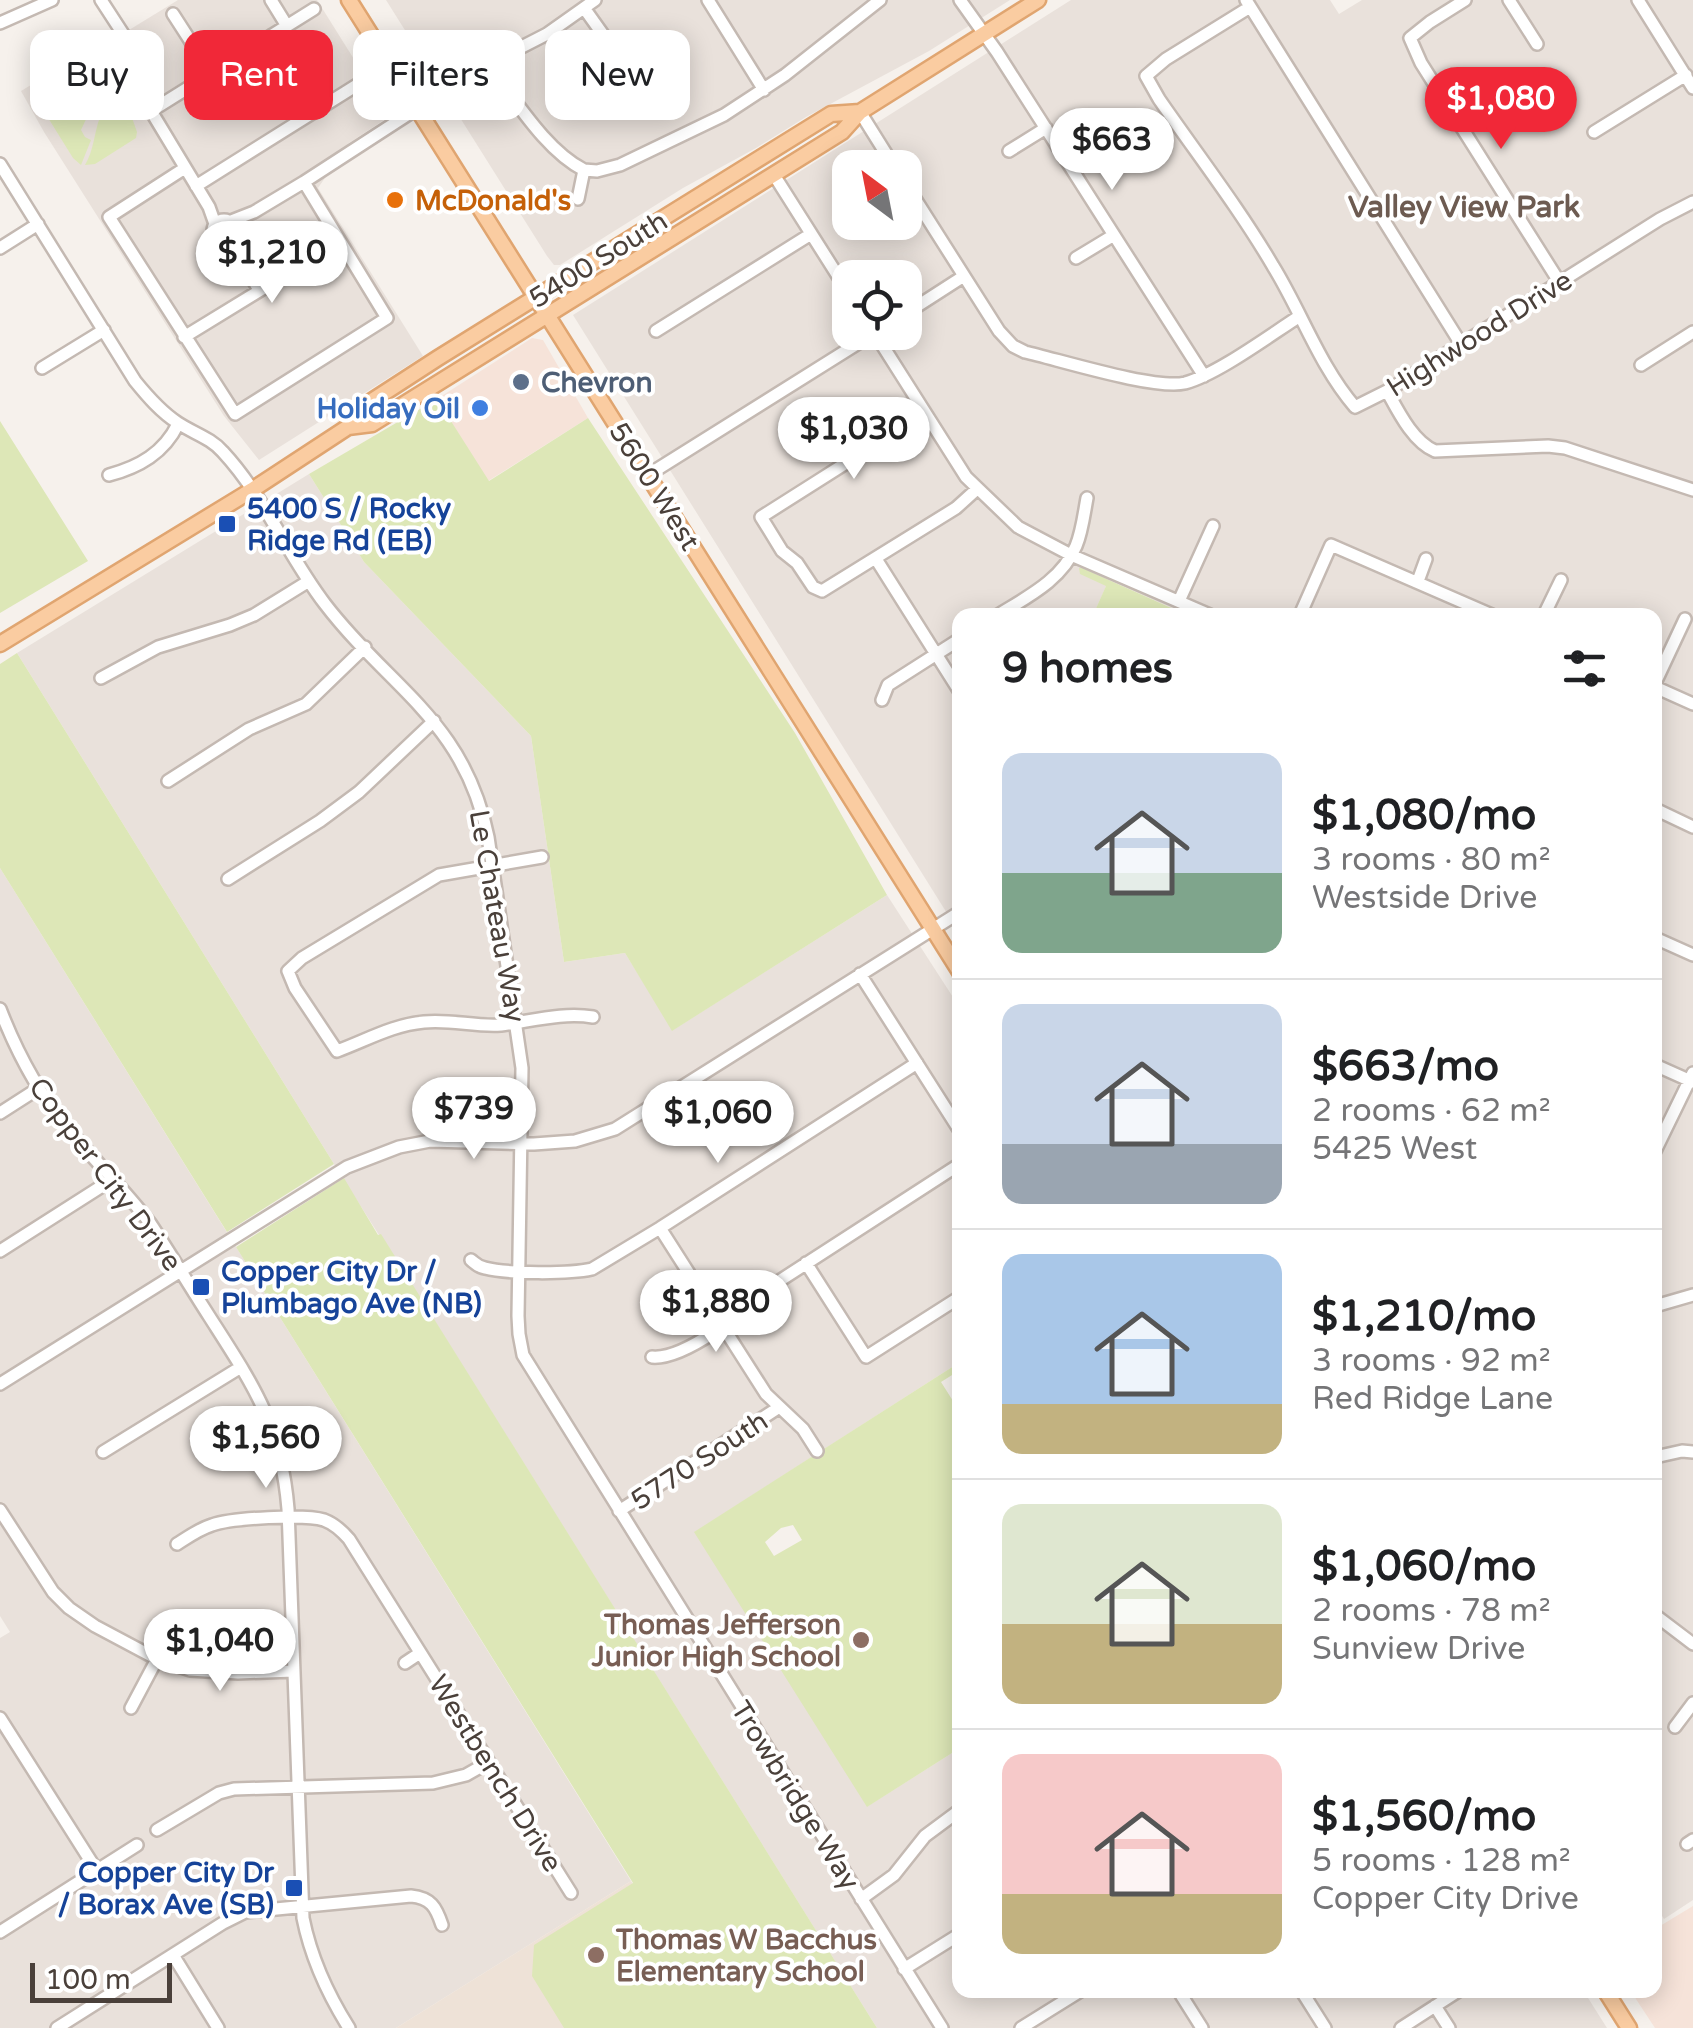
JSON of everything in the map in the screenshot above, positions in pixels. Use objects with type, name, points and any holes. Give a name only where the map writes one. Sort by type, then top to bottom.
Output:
[{"type":"main road","name":"5600 West","points":[[349,0],[368,30]]},
{"type":"main road","name":"5400 South","points":[[348,427],[372,424],[548,316],[842,132],[860,112],[1038,0]]},
{"type":"main road","name":"5400 South","points":[[0,644],[252,490],[348,427],[364,406],[832,114],[860,112]]},
{"type":"main road","name":"5600 West","points":[[425,120],[952,959]]},
{"type":"main road","points":[[1610,1998],[1629,2028]]},
{"type":"street","points":[[0,9],[3,22],[52,0]]},
{"type":"street","points":[[101,0],[120,30]]},
{"type":"street","points":[[271,0],[287,26]]},
{"type":"street","points":[[708,0],[764,90]]},
{"type":"street","points":[[525,111],[561,156],[584,170],[620,165],[724,116],[764,90],[880,0]]},
{"type":"street","points":[[960,0],[1204,376]]},
{"type":"street","points":[[1465,0],[1410,38],[1421,63],[1560,283]]},
{"type":"street","points":[[1510,0],[1536,44]]},
{"type":"street","points":[[1638,0],[1693,88]]},
{"type":"street","points":[[922,210],[999,331],[1024,352],[1167,385],[1184,383],[1204,376],[1300,316],[1265,252],[1146,76],[1248,3],[1462,344]]},
{"type":"street","points":[[525,45],[589,4],[604,30]]},
{"type":"street","points":[[280,30],[314,9]]},
{"type":"street","points":[[174,14],[184,30]]},
{"type":"street","points":[[1594,132],[1686,76]]},
{"type":"street","points":[[860,112],[884,150]]},
{"type":"street","points":[[156,120],[209,207],[227,229],[259,290]]},
{"type":"street","points":[[196,186],[301,120]]},
{"type":"street","points":[[227,229],[399,120]]},
{"type":"street","points":[[1009,151],[1046,128]]},
{"type":"street","name":"Le Chateau Way","points":[[0,164],[143,391],[178,424],[220,448],[335,616],[434,721],[473,784],[492,865],[522,1068],[518,1334],[523,1355],[619,1511]]},
{"type":"street","points":[[184,168],[109,217],[235,414],[387,318],[304,182]]},
{"type":"street","points":[[578,199],[584,170]]},
{"type":"street","points":[[774,175],[832,267]]},
{"type":"street","name":"Highwood Drive","points":[[1300,316],[1324,365],[1354,407],[1387,391],[1693,202]]},
{"type":"street","points":[[0,248],[38,224]]},
{"type":"street","points":[[656,331],[811,234]]},
{"type":"street","points":[[1076,258],[1114,235]]},
{"type":"street","points":[[184,337],[339,242]]},
{"type":"street","points":[[922,303],[964,276]]},
{"type":"street","points":[[42,368],[104,330]]},
{"type":"street","points":[[1641,364],[1693,332]]},
{"type":"street","points":[[648,474],[848,350]]},
{"type":"street","points":[[886,350],[966,477],[1018,528],[1194,608]]},
{"type":"street","points":[[1387,391],[1419,440],[1435,451],[1565,448],[1693,490]]},
{"type":"street","points":[[925,413],[760,517],[782,551],[822,591],[956,508],[977,489]]},
{"type":"street","points":[[109,476],[130,470],[153,455],[172,437],[178,424]]},
{"type":"street","points":[[1009,608],[1046,585],[1072,555],[1087,498]]},
{"type":"street","points":[[1179,601],[1213,526]]},
{"type":"street","points":[[1303,608],[1331,545],[1477,608]]},
{"type":"street","points":[[876,559],[952,679]]},
{"type":"street","points":[[1418,581],[1426,559]]},
{"type":"street","points":[[1547,608],[1561,580]]},
{"type":"street","points":[[102,678],[158,648],[254,615],[309,581]]},
{"type":"street","points":[[1662,670],[1685,620]]},
{"type":"street","points":[[882,700],[888,686],[952,644]]},
{"type":"street","points":[[168,781],[249,730],[306,704],[364,647]]},
{"type":"street","points":[[1662,688],[1693,704]]},
{"type":"street","points":[[228,879],[359,792],[434,721]]},
{"type":"street","points":[[1662,812],[1693,827]]},
{"type":"street","points":[[542,857],[454,871],[424,882],[302,958],[288,971],[337,1051],[400,1026],[426,1022],[488,1026],[575,1014],[593,1017]]},
{"type":"street","points":[[0,1384],[347,1167],[399,1147],[430,1141],[575,1141],[615,1129],[952,917]]},
{"type":"street","points":[[1662,941],[1693,955]]},
{"type":"street","points":[[860,974],[952,1118]]},
{"type":"street","name":"Copper City Drive","points":[[0,1009],[15,1047],[39,1088],[69,1130],[150,1223],[259,1396],[279,1447],[288,1518],[302,1908],[318,1970],[349,2028]]},
{"type":"street","points":[[470,1260],[485,1268],[520,1271],[592,1269],[917,1063]]},
{"type":"street","points":[[1662,1067],[1692,1078],[1662,1136]]},
{"type":"street","points":[[0,1112],[39,1088]]},
{"type":"street","points":[[652,1357],[676,1355],[747,1309],[770,1287],[952,1169]]},
{"type":"street","points":[[0,1251],[113,1179]]},
{"type":"street","points":[[660,1228],[766,1394],[803,1429],[817,1451]]},
{"type":"street","points":[[806,1263],[866,1358],[952,1301]]},
{"type":"street","points":[[1662,1304],[1693,1295]]},
{"type":"street","points":[[103,1452],[241,1366]]},
{"type":"street","name":"5770 South","points":[[619,1511],[778,1408]]},
{"type":"street","points":[[1662,1455],[1693,1452]]},
{"type":"street","points":[[0,1510],[44,1581],[86,1621],[157,1659],[200,1672],[293,1671]]},
{"type":"street","name":"Trowbridge Way","points":[[619,1511],[942,2028]]},
{"type":"street","name":"Westbench Drive","points":[[177,1544],[215,1524],[288,1518],[319,1519],[344,1532],[571,1893]]},
{"type":"street","points":[[1662,1621],[1693,1644]]},
{"type":"street","name":"Westbench Drive","points":[[405,1663],[420,1653]]},
{"type":"street","points":[[131,1708],[157,1659]]},
{"type":"street","points":[[1676,1727],[1693,1703]]},
{"type":"street","points":[[0,1718],[97,1870]]},
{"type":"street","points":[[158,1830],[234,1789],[446,1782],[489,1762]]},
{"type":"street","points":[[861,1899],[894,1876],[924,1836],[952,1816]]},
{"type":"street","points":[[0,1932],[137,1844]]},
{"type":"street","points":[[57,2028],[245,1912],[419,1897],[434,1906],[442,1925]]},
{"type":"street","points":[[904,1969],[952,1939]]},
{"type":"street","points":[[173,1955],[218,2028]]},
{"type":"street","points":[[1022,2028],[1069,1998]]},
{"type":"street","points":[[1183,1998],[1202,2028]]},
{"type":"street","points":[[1306,1998],[1326,2028]]},
{"type":"street","points":[[1400,2028],[1448,1998]]},
{"type":"street","points":[[1435,2006],[1449,2028]]},
{"type":"shaded area","points":[[178,0],[317,0],[353,58],[353,120],[384,120],[349,143],[318,188],[423,356],[259,460],[224,416],[37,120],[164,120],[164,30],[129,30]]},
{"type":"shaded area","points":[[386,0],[1010,0],[929,51],[683,188],[560,265],[554,265],[547,256],[461,120],[525,120],[525,30],[405,30]]},
{"type":"shaded area","points":[[1071,0],[1330,0],[1339,14],[1362,0],[1693,0],[1693,1900],[1664,1919],[1662,608],[1171,608],[1109,580],[1096,608],[952,608],[952,921],[573,315],[832,151],[832,240],[922,240],[922,150],[834,150]]},
{"type":"shaded area","points":[[30,86],[30,107],[21,91]]},
{"type":"shaded area","points":[[532,338],[543,340],[588,418],[488,481],[437,399]]},
{"type":"shaded area","points":[[309,474],[364,562],[531,736],[564,962],[625,953],[673,1030],[887,895],[952,996],[952,1367],[695,1532],[868,1806],[952,1753],[952,1998],[1588,1998],[1607,2028],[877,2028],[17,653]]},
{"type":"shaded area","points":[[0,868],[631,1881],[396,2028],[0,2028],[0,1638],[10,1632],[0,1616]]},
{"type":"shaded area","name":"Thomas W Bacchus Elementary School","points":[[631,1881],[723,2028],[396,2028]]},
{"type":"shaded area","points":[[1693,1906],[1693,2028],[1655,2028],[1635,1998],[1662,1998],[1662,1925]]},
{"type":"green space","points":[[49,120],[86,120],[81,130],[91,140],[81,165]]},
{"type":"green space","points":[[99,120],[133,120],[136,138],[95,164],[85,165]]},
{"type":"green space","points":[[437,399],[489,481],[588,418],[795,733],[887,895],[672,1031],[625,953],[564,962],[531,736],[364,562],[309,474]]},
{"type":"green space","points":[[0,421],[88,561],[0,613]]},
{"type":"green space","points":[[1082,568],[1171,608],[1096,608],[1106,586],[1080,574]]},
{"type":"green space","points":[[17,653],[334,1164],[227,1232],[0,868],[0,664]]},
{"type":"green space","points":[[344,1178],[877,2028],[564,2028],[532,1976],[534,1945],[633,1883],[236,1247]]},
{"type":"green space","name":"Thomas Jefferson Junior High School","points":[[952,1367],[952,1375],[941,1382],[952,1399],[952,1753],[867,1807],[694,1532]],"holes":[[[793,1525],[802,1540],[774,1556],[765,1542],[781,1528]]]},
{"type":"place","name":"McDonald's","points":[[395,200]]},
{"type":"place","name":"Chevron","points":[[521,382]]},
{"type":"place","name":"Holiday Oil","points":[[480,408]]},
{"type":"place","name":"5400 S / Rocky Ridge Rd (EB)","points":[[227,524]]},
{"type":"place","name":"Copper City Dr / Plumbago Ave (NB)","points":[[201,1287]]},
{"type":"place","name":"Thomas Jefferson Junior High School","points":[[861,1640]]},
{"type":"place","name":"Copper City Dr / Borax Ave (SB)","points":[[294,1888]]},
{"type":"place","name":"Thomas W Bacchus Elementary School","points":[[596,1955]]},
{"type":"district","name":"Valley View Park","points":[[1464,207]]}]
